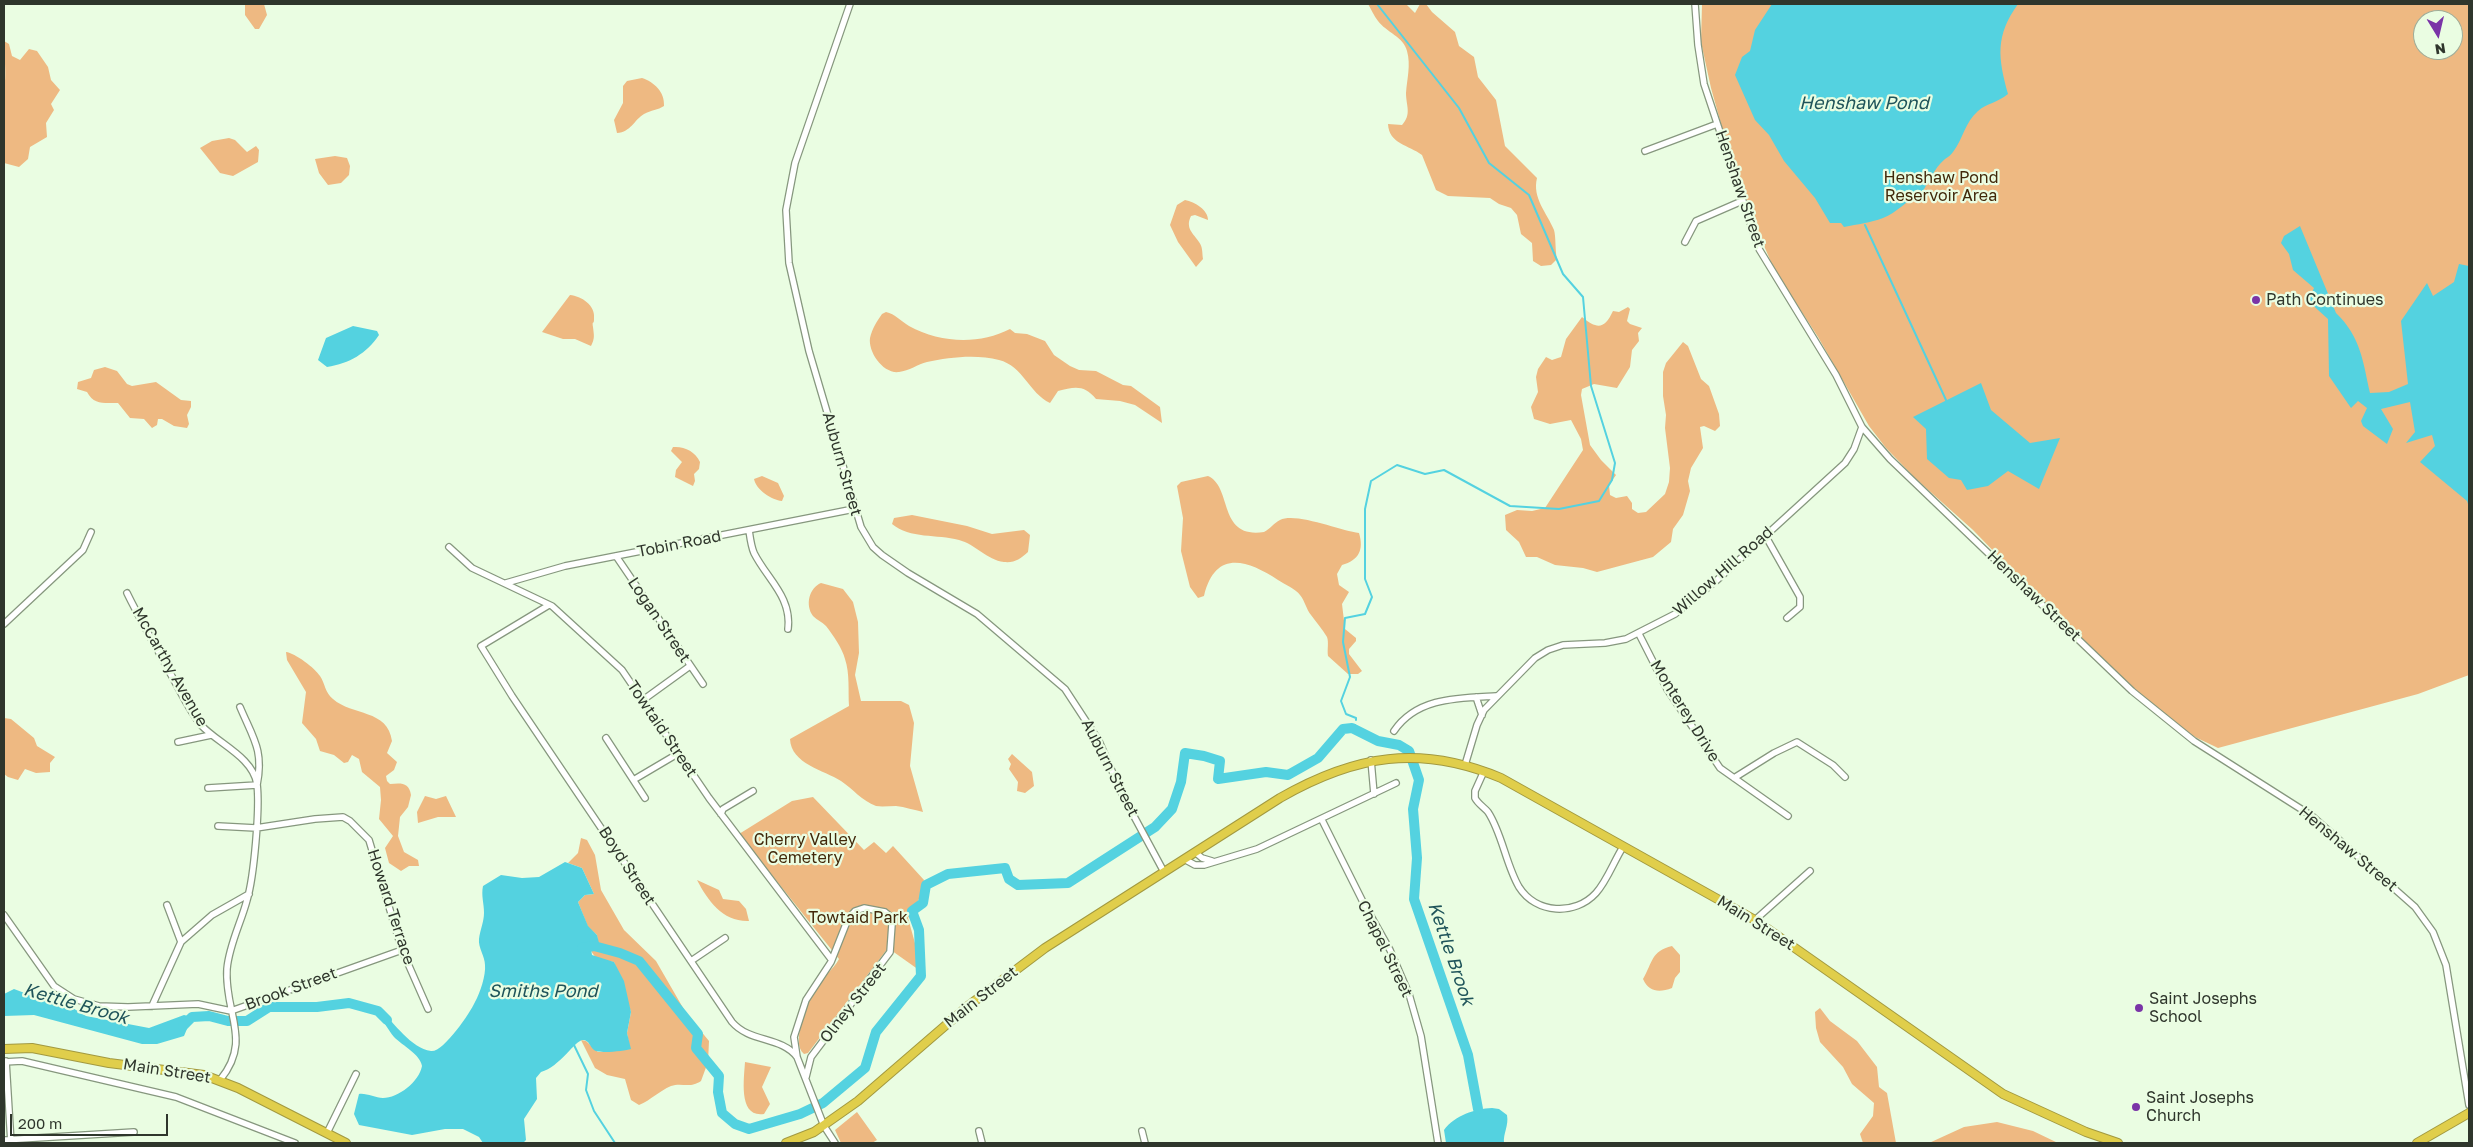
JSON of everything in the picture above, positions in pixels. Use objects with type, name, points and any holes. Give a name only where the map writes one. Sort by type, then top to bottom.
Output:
[{"type":"highway","name":"Main Street","points":[[786,1143],[824,1126],[858,1101],[968,1006],[1052,943],[1195,852],[1310,781],[1332,771],[1371,760],[1406,758],[1465,766],[1501,778],[1755,920],[2003,1094],[2105,1141],[2118,1143]]},
{"type":"highway","name":"Main Street","points":[[4,1049],[32,1048],[109,1063],[199,1073],[220,1080],[346,1143]]},
{"type":"highway","points":[[2417,1143],[2469,1113]]},
{"type":"street","name":"Auburn Street","points":[[850,4],[795,163],[789,188],[785,230],[788,262],[802,323],[839,448],[854,509],[861,527],[873,547],[908,574],[977,614],[1064,689],[1099,741],[1122,794],[1164,872]]},
{"type":"street","name":"Henshaw Street","points":[[1695,4],[1700,64],[1717,124],[1752,231],[1768,265],[1836,375],[1862,427],[1890,459],[2132,691],[2194,741],[2312,816],[2415,907],[2433,932],[2446,965],[2469,1105]]},
{"type":"street","points":[[1645,151],[1717,124]]},
{"type":"street","points":[[1685,242],[1696,221],[1742,201]]},
{"type":"street","name":"Willow Hill Road","points":[[1465,766],[1482,716],[1496,696],[1531,661],[1548,650],[1568,644],[1612,642],[1639,634],[1690,604],[1844,463],[1854,449],[1862,427]]},
{"type":"street","name":"Tobin Road","points":[[506,583],[565,566],[854,509]]},
{"type":"street","points":[[749,530],[753,550],[775,582],[790,616],[788,629]]},
{"type":"street","points":[[4,624],[83,550],[91,532]]},
{"type":"street","points":[[1765,535],[1800,597],[1800,607],[1787,618]]},
{"type":"street","name":"Towtaid Street","points":[[449,547],[472,568],[549,605],[615,662],[628,677],[721,814],[831,959]]},
{"type":"street","name":"Logan Street","points":[[616,556],[703,684]]},
{"type":"street","name":"McCarthy Avenue","points":[[127,593],[139,619],[193,713],[211,735],[247,764],[254,774],[257,785],[256,828],[249,894],[228,956],[227,985],[232,1013]]},
{"type":"street","name":"Boyd Street","points":[[549,605],[481,646],[512,696],[739,1029],[749,1036],[783,1046],[797,1057]]},
{"type":"street","name":"Monterey Drive","points":[[1639,634],[1653,663],[1680,708],[1720,768],[1788,816]]},
{"type":"street","points":[[643,700],[690,666]]},
{"type":"street","points":[[1394,731],[1404,718],[1424,706],[1444,700],[1496,696]]},
{"type":"street","points":[[1476,697],[1482,716]]},
{"type":"street","points":[[208,788],[257,785],[260,770],[260,754],[240,707]]},
{"type":"street","points":[[178,742],[211,735]]},
{"type":"street","points":[[606,738],[635,779],[645,798]]},
{"type":"street","points":[[1734,778],[1774,753],[1797,742],[1833,765],[1845,777]]},
{"type":"street","points":[[635,779],[679,753]]},
{"type":"street","points":[[1371,760],[1374,794]]},
{"type":"street","points":[[1484,771],[1475,791],[1475,798],[1489,814],[1519,887],[1540,905],[1564,910],[1586,902],[1597,893],[1623,847]]},
{"type":"street","points":[[1184,859],[1195,866],[1258,849],[1396,783]]},
{"type":"street","points":[[721,814],[724,809],[753,791]]},
{"type":"street","name":"Howard Terrace","points":[[256,828],[291,821],[340,817],[348,819],[369,840],[402,950],[428,1009]]},
{"type":"street","name":"Chapel Street","points":[[1322,820],[1363,902],[1390,950],[1409,994],[1421,1036],[1438,1143]]},
{"type":"street","points":[[218,826],[256,828]]},
{"type":"street","points":[[1195,852],[1214,862]]},
{"type":"street","points":[[1755,920],[1810,871]]},
{"type":"street","points":[[152,1006],[181,942],[212,915],[249,894]]},
{"type":"street","points":[[167,905],[181,942]]},
{"type":"street","name":"Olney Street","points":[[797,1057],[794,1040],[803,1005],[831,959],[848,919],[855,911],[871,908],[885,912],[891,917],[892,942],[888,957],[812,1055],[806,1077]]},
{"type":"street","name":"Brook Street","points":[[4,916],[56,989],[88,1004],[128,1007],[198,1004],[232,1013],[402,950]]},
{"type":"street","points":[[691,961],[725,938]]},
{"type":"street","points":[[220,1080],[233,1061],[237,1047],[232,1013]]},
{"type":"street","points":[[797,1057],[819,1109],[824,1126],[835,1143]]},
{"type":"street","points":[[134,1132],[8,1141],[5,1061],[22,1061],[181,1098],[295,1143]]},
{"type":"street","points":[[327,1133],[356,1074]]},
{"type":"street","points":[[979,1131],[982,1143]]},
{"type":"street","points":[[1142,1131],[1145,1143]]},
{"type":"green space","points":[[245,4],[264,4],[267,15],[259,29],[255,29],[245,15]]},
{"type":"green space","points":[[1368,4],[1406,4],[1415,13],[1420,4],[1426,4],[1432,12],[1455,32],[1459,46],[1474,57],[1478,77],[1496,100],[1505,146],[1537,178],[1538,199],[1555,233],[1557,259],[1551,265],[1541,266],[1533,261],[1532,243],[1521,234],[1517,215],[1511,208],[1499,204],[1490,198],[1448,196],[1436,190],[1422,155],[1400,143],[1392,136],[1388,124],[1402,125],[1408,113],[1406,93],[1409,67],[1408,56],[1405,46],[1399,38],[1381,25]]},
{"type":"green space","name":"Henshaw Pond Reservoir Area","points":[[1702,4],[2469,4],[2469,675],[2418,694],[2218,748],[2195,737],[2148,703],[2036,595],[1973,530],[1916,479],[1886,448],[1869,426],[1818,337],[1774,269],[1756,227],[1728,149],[1711,88],[1701,42]]},
{"type":"green space","points":[[4,41],[9,44],[12,56],[20,60],[29,49],[37,51],[48,67],[51,80],[60,90],[51,104],[54,110],[46,123],[47,137],[30,147],[28,159],[19,167],[4,163]]},
{"type":"green space","points":[[642,78],[658,88],[663,96],[664,106],[644,114],[629,128],[617,133],[614,120],[623,103],[623,86],[627,81]]},
{"type":"green space","points":[[229,138],[235,140],[247,152],[256,146],[259,150],[258,162],[233,176],[220,173],[200,148],[212,141]]},
{"type":"green space","points":[[335,156],[347,158],[350,166],[349,175],[341,183],[328,185],[319,173],[315,159]]},
{"type":"green space","points":[[1185,200],[1200,207],[1206,213],[1208,220],[1195,215],[1191,216],[1189,220],[1190,230],[1202,250],[1203,259],[1196,267],[1178,242],[1170,225],[1177,205]]},
{"type":"green space","points":[[570,295],[583,299],[593,309],[594,337],[591,346],[575,339],[563,339],[542,332]]},
{"type":"green space","points":[[1628,307],[1630,309],[1627,321],[1642,328],[1638,333],[1639,341],[1632,350],[1630,367],[1617,388],[1594,384],[1582,389],[1581,395],[1590,445],[1601,460],[1616,475],[1609,485],[1610,495],[1616,498],[1627,496],[1632,503],[1632,509],[1638,513],[1646,512],[1665,494],[1669,482],[1670,468],[1665,428],[1663,372],[1666,363],[1683,342],[1688,346],[1701,379],[1709,386],[1719,414],[1720,426],[1715,431],[1704,426],[1700,427],[1703,448],[1691,468],[1688,481],[1690,491],[1683,515],[1673,529],[1671,542],[1653,557],[1597,572],[1583,568],[1555,565],[1537,557],[1526,557],[1519,542],[1506,530],[1505,515],[1517,510],[1532,511],[1545,508],[1583,450],[1581,439],[1571,420],[1550,424],[1534,419],[1531,407],[1538,392],[1536,377],[1538,369],[1546,357],[1552,360],[1561,357],[1566,339],[1582,317],[1592,324],[1600,326],[1606,322],[1613,311],[1619,312]]},
{"type":"green space","points":[[886,312],[921,332],[946,339],[973,340],[986,338],[1010,329],[1015,333],[1027,334],[1045,341],[1054,355],[1070,366],[1079,370],[1096,371],[1123,385],[1131,386],[1160,407],[1162,423],[1135,405],[1120,401],[1096,399],[1092,394],[1078,388],[1058,391],[1050,403],[1043,399],[1014,368],[1007,363],[990,358],[954,358],[927,362],[899,372],[887,370],[874,355],[870,344],[870,338],[875,325],[882,314]]},
{"type":"green space","points":[[105,367],[117,371],[127,384],[132,386],[156,382],[181,400],[191,401],[191,407],[187,415],[189,424],[187,428],[174,426],[162,419],[158,419],[157,425],[152,428],[144,419],[130,418],[118,403],[96,401],[87,392],[77,389],[78,382],[91,378],[94,370]]},
{"type":"green space","points":[[673,447],[689,450],[700,462],[699,469],[694,474],[695,481],[693,486],[675,477],[676,470],[682,462],[671,451]]},
{"type":"green space","points":[[762,476],[778,483],[784,496],[782,501],[761,491],[754,479]]},
{"type":"green space","points":[[1208,476],[1216,482],[1221,490],[1232,520],[1239,528],[1249,532],[1264,532],[1280,520],[1297,518],[1359,533],[1361,544],[1359,554],[1353,560],[1342,565],[1337,574],[1339,585],[1349,592],[1342,604],[1345,629],[1356,638],[1356,641],[1349,649],[1349,654],[1362,671],[1358,674],[1348,674],[1328,656],[1327,637],[1309,613],[1300,595],[1290,587],[1254,567],[1233,563],[1224,565],[1216,571],[1209,581],[1204,596],[1198,598],[1190,587],[1181,551],[1183,518],[1177,486],[1181,482]]},
{"type":"green space","points":[[912,515],[967,526],[992,534],[1024,530],[1030,535],[1028,552],[1011,562],[998,561],[965,542],[951,538],[915,534],[899,529],[892,524],[894,518]]},
{"type":"green space","points":[[821,583],[843,589],[853,602],[858,622],[859,653],[855,675],[861,701],[901,701],[909,705],[914,723],[910,766],[923,812],[899,806],[876,806],[871,804],[841,781],[802,760],[792,748],[790,739],[849,706],[848,671],[844,655],[832,633],[813,616],[809,607],[811,593]]},
{"type":"green space","points":[[286,652],[299,658],[314,669],[320,676],[328,694],[333,699],[350,708],[377,718],[384,723],[389,731],[392,741],[387,753],[397,762],[394,770],[386,776],[387,781],[390,784],[404,784],[411,795],[408,807],[400,817],[398,836],[404,852],[418,860],[419,866],[409,866],[401,871],[389,863],[385,848],[393,836],[379,819],[380,787],[362,772],[359,759],[352,755],[348,762],[344,763],[334,755],[320,751],[316,739],[302,723],[306,692],[287,660]]},
{"type":"green space","points":[[4,718],[11,719],[34,738],[37,746],[55,757],[50,763],[50,772],[36,773],[25,769],[18,780],[4,774]]},
{"type":"green space","points":[[1012,754],[1032,772],[1034,786],[1025,793],[1017,791],[1018,782],[1009,769],[1011,764],[1008,759]]},
{"type":"green space","points":[[425,796],[436,799],[446,796],[456,817],[438,817],[418,823],[417,812]]},
{"type":"green space","points":[[813,797],[864,850],[874,842],[886,853],[893,846],[924,880],[919,899],[908,918],[918,954],[919,970],[888,948],[808,1053],[804,1054],[800,1048],[799,1041],[805,1010],[817,986],[839,959],[739,834],[792,801]]},
{"type":"green space","points":[[581,838],[587,840],[595,855],[601,890],[624,930],[656,961],[686,1013],[709,1041],[708,1062],[701,1081],[693,1085],[671,1086],[639,1105],[631,1100],[625,1079],[607,1075],[595,1068],[581,1040],[586,1041],[598,1052],[630,1049],[627,1033],[631,1012],[614,962],[603,960],[592,953],[591,949],[598,944],[597,935],[588,927],[578,902],[585,895],[594,894],[582,868],[568,863],[578,853]]},
{"type":"green space","points":[[697,880],[719,890],[723,899],[739,901],[746,909],[749,921],[731,918],[717,909]]},
{"type":"green space","points":[[1672,946],[1680,955],[1680,972],[1675,978],[1672,988],[1663,991],[1651,989],[1643,979],[1653,958],[1660,951]]},
{"type":"green space","points":[[1820,1008],[1830,1021],[1857,1041],[1877,1067],[1879,1087],[1887,1093],[1896,1143],[1863,1143],[1860,1134],[1873,1116],[1874,1103],[1852,1084],[1843,1067],[1820,1042],[1816,1028],[1815,1012]]},
{"type":"green space","points":[[745,1062],[771,1067],[762,1087],[770,1104],[764,1114],[756,1114],[746,1104],[744,1096]]},
{"type":"green space","points":[[857,1112],[877,1140],[872,1143],[841,1143],[835,1130]]},
{"type":"green space","points":[[1997,1122],[2033,1131],[2058,1143],[1929,1143],[1964,1127]]},
{"type":"water","name":"Henshaw Pond","points":[[1772,4],[2018,4],[2005,26],[2002,37],[2002,69],[2008,94],[1981,108],[1974,115],[1956,147],[1938,167],[1921,194],[1893,213],[1878,220],[1844,227],[1841,223],[1830,223],[1815,198],[1784,161],[1769,135],[1755,120],[1735,75],[1742,57],[1750,51],[1755,30]]},
{"type":"water","points":[[2300,226],[2336,313],[2351,331],[2360,350],[2370,393],[2389,392],[2408,384],[2401,321],[2427,283],[2433,296],[2454,282],[2459,264],[2469,266],[2469,507],[2467,501],[2420,462],[2435,446],[2432,435],[2406,443],[2415,432],[2410,402],[2381,409],[2393,429],[2387,444],[2363,426],[2361,421],[2367,408],[2358,401],[2351,408],[2329,376],[2328,319],[2308,301],[2314,288],[2293,270],[2289,254],[2281,243],[2284,236]]},
{"type":"water","points":[[353,326],[377,331],[379,335],[357,357],[343,363],[327,367],[318,360],[326,338]]},
{"type":"water","points":[[1981,383],[1991,410],[2030,443],[2060,438],[2039,489],[2008,471],[1988,486],[1967,490],[1961,480],[1949,478],[1927,459],[1926,429],[1913,417]]},
{"type":"water","name":"Smiths Pond","points":[[565,862],[582,868],[594,894],[585,895],[578,902],[588,926],[597,935],[599,943],[591,949],[592,955],[614,962],[624,981],[631,1012],[627,1033],[631,1049],[601,1052],[594,1050],[587,1041],[583,1040],[576,1044],[561,1060],[541,1072],[536,1078],[537,1099],[524,1119],[526,1140],[523,1143],[483,1143],[479,1137],[463,1129],[445,1129],[412,1135],[359,1125],[354,1114],[359,1094],[383,1098],[395,1095],[407,1088],[417,1078],[422,1066],[415,1054],[394,1037],[376,1014],[378,1011],[381,1010],[403,1034],[424,1049],[431,1051],[442,1046],[468,1015],[484,979],[485,962],[479,942],[484,916],[483,886],[501,875],[522,878],[539,877]]},
{"type":"water","points":[[14,989],[51,1003],[71,1007],[86,1016],[149,1028],[184,1015],[192,1017],[184,1036],[157,1044],[142,1044],[34,1015],[4,1016],[4,994]]},
{"type":"water","points":[[1492,1108],[1499,1109],[1507,1115],[1504,1143],[1446,1143],[1444,1130],[1454,1120],[1472,1111]]},
{"type":"waterway","points":[[1356,720],[1356,718],[1346,714],[1341,701],[1350,677],[1343,642],[1345,618],[1365,614],[1372,597],[1365,579],[1365,509],[1371,481],[1397,465],[1425,474],[1444,470],[1510,506],[1559,509],[1599,501],[1612,480],[1615,463],[1591,386],[1583,297],[1563,274],[1529,195],[1489,163],[1459,108],[1377,4]]},
{"type":"waterway","points":[[1865,225],[1946,400]]},
{"type":"waterway","name":"Kettle Brook","points":[[1352,728],[1355,725]]},
{"type":"waterway","name":"Kettle Brook","points":[[582,948],[594,946],[620,953],[639,961],[698,1034],[696,1048],[719,1076],[718,1092],[722,1113],[735,1124],[749,1129],[800,1114],[823,1103],[865,1068],[876,1032],[921,976],[919,930],[912,911],[923,903],[926,885],[948,874],[1005,868],[1009,879],[1018,885],[1068,883],[1155,827],[1172,809],[1181,782],[1185,753],[1220,761],[1218,779],[1266,772],[1288,775],[1318,758],[1343,729],[1352,728],[1378,741],[1399,745],[1409,751],[1419,780],[1413,809],[1417,858],[1414,899],[1468,1055],[1478,1109]]},
{"type":"waterway","name":"Kettle Brook","points":[[183,1026],[192,1017],[209,1016],[228,1021],[247,1021],[269,1007],[317,1007],[349,1003],[378,1011],[387,1020]]},
{"type":"waterway","points":[[573,1043],[588,1074],[586,1090],[594,1111],[615,1143]]},
{"type":"place","name":"Path Continues","points":[[2256,300]]},
{"type":"place","name":"Saint Josephs School","points":[[2139,1008]]},
{"type":"place","name":"Saint Josephs Church","points":[[2136,1107]]},
{"type":"park label","name":"Cherry Valley Cemetery","points":[[805,849]]},
{"type":"park label","name":"Towtaid Park","points":[[858,918]]}]
